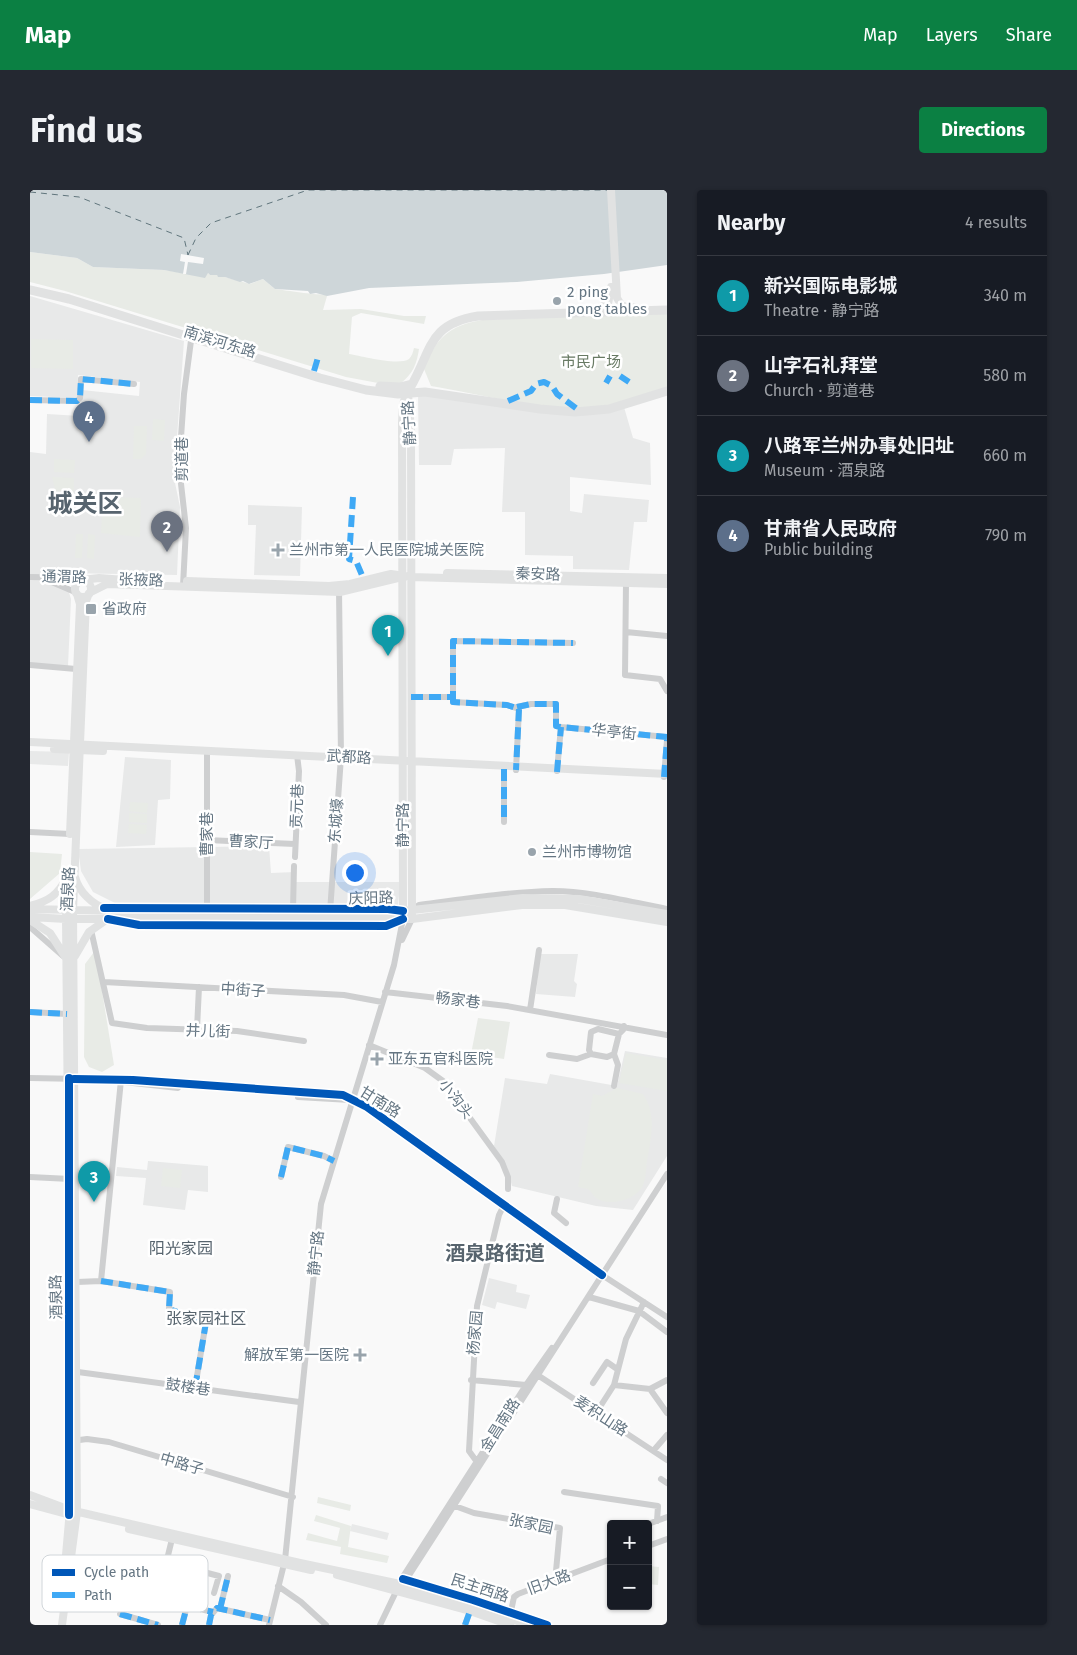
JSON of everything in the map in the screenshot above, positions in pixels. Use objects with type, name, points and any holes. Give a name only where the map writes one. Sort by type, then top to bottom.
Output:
[{"type":"highway","name":"南滨河东路","points":[[30,286],[80,298],[192,335]]},
{"type":"highway","name":"南滨河东路","points":[[30,290],[69,298],[356,383],[410,388],[425,392],[540,409],[575,412],[615,407],[667,391]]},
{"type":"highway","points":[[410,388],[430,344],[444,329],[460,320],[478,316],[667,308]]},
{"type":"main road","points":[[575,312],[605,307],[610,300],[613,289],[609,190]]},
{"type":"main road","points":[[613,289],[619,302],[630,308],[667,308]]},
{"type":"main road","name":"静宁路","points":[[406,916],[403,762],[410,388]]},
{"type":"main road","name":"秦安路","points":[[407,577],[416,574],[488,573],[667,578]]},
{"type":"main road","points":[[90,593],[90,586],[82,580],[76,584],[76,593],[83,597],[107,584],[339,588],[391,574],[407,577]]},
{"type":"main road","name":"静宁路","points":[[406,916],[412,910],[411,697],[407,577]]},
{"type":"main road","name":"秦安路","points":[[407,577],[667,584]]},
{"type":"main road","name":"张掖路","points":[[82,580],[99,578],[183,584]]},
{"type":"main road","name":"酒泉路","points":[[74,1441],[78,1372],[69,910],[77,748],[76,669],[80,604],[76,593]]},
{"type":"main road","name":"酒泉路","points":[[72,870],[70,834],[86,609],[90,593]]},
{"type":"main road","name":"武都路","points":[[30,742],[77,748],[297,757]]},
{"type":"main road","name":"武都路","points":[[30,747],[411,762],[666,776]]},
{"type":"main road","name":"武都路","points":[[411,762],[504,769],[516,768]]},
{"type":"main road","points":[[30,908],[51,898],[72,870]]},
{"type":"main road","points":[[72,870],[81,891],[92,902],[104,908],[120,912]]},
{"type":"main road","name":"庆阳路","points":[[412,910],[524,898],[579,899],[667,914]]},
{"type":"main road","name":"庆阳路","points":[[30,921],[406,916],[522,905],[565,905],[667,922]]},
{"type":"main road","name":"庆阳路","points":[[30,908],[120,912],[330,910],[406,916]]},
{"type":"main road","points":[[30,921],[50,933],[70,959],[91,930],[108,919]]},
{"type":"main road","name":"酒泉路","points":[[70,959],[67,1014],[72,1078],[70,1179],[74,1441],[73,1513]]},
{"type":"main road","points":[[30,1495],[73,1513]]},
{"type":"main road","points":[[30,1504],[73,1513]]},
{"type":"main road","points":[[67,1555],[73,1513]]},
{"type":"main road","points":[[69,1555],[73,1513]]},
{"type":"main road","name":"民主西路","points":[[73,1513],[172,1539],[285,1563]]},
{"type":"main road","name":"民主西路","points":[[73,1513],[332,1574],[401,1585],[510,1620]]},
{"type":"main road","name":"民主西路","points":[[401,1585],[470,1611],[530,1625]]},
{"type":"main road","points":[[58,1625],[60,1612]]},
{"type":"main road","points":[[62,1625],[63,1612]]},
{"type":"street","name":"剪道巷","points":[[183,584],[186,528],[179,466],[184,394],[192,335]]},
{"type":"street","points":[[30,400],[77,401],[80,398],[81,379],[134,384]]},
{"type":"street","name":"通渭路","points":[[30,577],[99,578]]},
{"type":"street","points":[[39,577],[76,593]]},
{"type":"street","points":[[68,577],[82,580]]},
{"type":"street","points":[[626,583],[625,675],[664,680],[664,688],[667,691]]},
{"type":"street","name":"东城壕","points":[[330,910],[341,759],[339,588]]},
{"type":"street","points":[[626,632],[667,636]]},
{"type":"street","points":[[557,770],[561,728],[556,726],[556,704],[531,704],[517,707],[453,702],[453,641],[573,643]]},
{"type":"street","points":[[30,665],[76,669]]},
{"type":"street","points":[[411,697],[453,697]]},
{"type":"street","points":[[516,768],[519,709],[517,707]]},
{"type":"street","name":"华亭街","points":[[561,728],[667,738],[666,776]]},
{"type":"street","name":"曹家巷","points":[[207,754],[207,910]]},
{"type":"street","name":"贡元巷","points":[[294,857],[297,757]]},
{"type":"street","points":[[504,769],[504,822]]},
{"type":"street","points":[[30,832],[70,834]]},
{"type":"street","name":"曹家厅","points":[[207,840],[295,844]]},
{"type":"street","points":[[293,910],[294,866]]},
{"type":"street","points":[[412,910],[419,905],[509,894],[554,891],[587,894],[667,909]]},
{"type":"street","points":[[104,908],[207,910]]},
{"type":"street","name":"静宁路","points":[[269,1623],[285,1563],[321,1204],[398,950],[406,916]]},
{"type":"street","points":[[91,930],[104,982]]},
{"type":"street","points":[[530,1010],[539,950]]},
{"type":"street","name":"中街子","points":[[104,982],[344,995],[382,1002]]},
{"type":"street","name":"井儿街","points":[[104,982],[112,1023],[147,1028],[237,1032],[304,1041]]},
{"type":"street","points":[[197,1029],[199,987]]},
{"type":"street","name":"畅家巷","points":[[385,992],[530,1010],[667,1035]]},
{"type":"street","points":[[30,1012],[67,1014]]},
{"type":"street","points":[[614,1086],[618,1065],[614,1054],[619,1034],[624,1026]]},
{"type":"street","points":[[591,1054],[588,1050],[591,1032],[594,1030],[619,1034]]},
{"type":"street","name":"小沟头","points":[[369,1045],[406,1059],[443,1080],[502,1162],[508,1177],[508,1188]]},
{"type":"street","points":[[549,1055],[577,1059],[591,1054],[607,1057],[614,1054]]},
{"type":"street","name":"甘南路","points":[[30,1078],[121,1080],[128,1084],[352,1100],[367,1107],[602,1275],[667,1317]]},
{"type":"street","points":[[101,1281],[121,1080]]},
{"type":"street","points":[[281,1177],[288,1147],[324,1156],[334,1161]]},
{"type":"street","name":"金昌南路","points":[[380,1625],[401,1585],[404,1575],[526,1385],[537,1375],[589,1297],[667,1174]]},
{"type":"street","points":[[30,1177],[70,1179]]},
{"type":"street","points":[[557,1199],[554,1214],[566,1223]]},
{"type":"street","name":"杨家园","points":[[478,1462],[469,1451],[476,1306],[499,1215],[504,1205]]},
{"type":"street","name":"金昌南路","points":[[401,1585],[455,1506],[592,1285],[602,1275]]},
{"type":"street","name":"酒泉路","points":[[77,1282],[101,1281],[170,1292],[169,1309],[180,1315],[206,1322],[195,1388]]},
{"type":"street","points":[[589,1297],[639,1311],[667,1332]]},
{"type":"street","points":[[596,1413],[614,1385],[618,1369],[644,1302]]},
{"type":"street","points":[[593,1383],[606,1362],[618,1369]]},
{"type":"street","name":"鼓楼巷","points":[[78,1372],[300,1402]]},
{"type":"street","name":"麦积山路","points":[[537,1375],[667,1460]]},
{"type":"street","points":[[472,1380],[526,1385]]},
{"type":"street","points":[[614,1385],[650,1389],[667,1380]]},
{"type":"street","points":[[650,1389],[667,1413]]},
{"type":"street","points":[[654,1450],[667,1435]]},
{"type":"street","name":"中路子","points":[[74,1441],[87,1439],[108,1442],[293,1497]]},
{"type":"street","points":[[661,1479],[667,1483]]},
{"type":"street","points":[[564,1492],[658,1506],[657,1521]]},
{"type":"street","name":"张家园","points":[[455,1506],[474,1513],[560,1528],[556,1571],[558,1579]]},
{"type":"street","points":[[652,1523],[667,1517]]},
{"type":"street","points":[[168,1555],[172,1539]]},
{"type":"street","points":[[652,1545],[667,1539]]},
{"type":"street","name":"旧大路","points":[[510,1620],[514,1597],[518,1594],[607,1561]]},
{"type":"street","points":[[208,1573],[219,1576],[214,1593]]},
{"type":"street","points":[[220,1608],[228,1576]]},
{"type":"street","points":[[278,1586],[326,1625]]},
{"type":"street","points":[[209,1625],[213,1612],[217,1608],[269,1623]]},
{"type":"street","points":[[208,1611],[213,1612]]},
{"type":"street","points":[[465,1625],[470,1611]]},
{"type":"street","points":[[182,1625],[185,1612]]},
{"type":"street","points":[[120,1614],[158,1625]]},
{"type":"street","name":"民主西路","points":[[510,1620],[547,1625]]},
{"type":"shaded area","points":[[30,190],[667,190],[667,265],[604,274],[517,282],[369,288],[327,296],[316,293],[310,294],[308,291],[275,289],[263,279],[249,284],[208,273],[205,278],[164,270],[93,267],[77,258],[30,252]]},
{"type":"shaded area","points":[[30,296],[184,341],[174,478],[180,507],[177,575],[63,573],[71,599],[68,666],[30,664],[30,452],[46,454],[47,414],[80,416],[82,390],[139,396],[140,382],[78,375],[77,398],[30,396]]},
{"type":"shaded area","points":[[418,394],[580,414],[624,407],[633,438],[650,443],[651,485],[570,477],[570,511],[582,513],[584,494],[649,500],[647,522],[634,522],[629,570],[573,569],[573,556],[525,555],[525,512],[502,512],[505,448],[454,449],[451,465],[419,465]]},
{"type":"shaded area","name":"兰州市第一人民医院城关医院","points":[[248,505],[302,507],[300,576],[254,575],[256,525],[248,525]]},
{"type":"shaded area","points":[[30,751],[69,752],[68,766],[30,764]]},
{"type":"shaded area","points":[[125,757],[171,760],[170,799],[158,800],[155,845],[116,847]]},
{"type":"shaded area","points":[[269,846],[271,873],[295,872],[295,882],[400,882],[398,907],[117,904],[93,892],[81,871],[78,849]]},
{"type":"shaded area","points":[[540,954],[578,954],[574,981],[577,984],[575,997],[536,994]]},
{"type":"shaded area","points":[[625,1051],[667,1058],[667,1156],[633,1210],[596,1206],[512,1186],[507,1167],[494,1146],[505,1078],[547,1084],[550,1074],[617,1086]]},
{"type":"shaded area","points":[[148,1161],[208,1166],[208,1192],[188,1190],[185,1210],[143,1205],[146,1178],[116,1176],[117,1167],[147,1170]]},
{"type":"shaded area","points":[[489,1278],[517,1285],[516,1292],[530,1295],[526,1309],[497,1302],[495,1309],[482,1305]]},
{"type":"shaded area","points":[[352,1524],[389,1533],[387,1540],[350,1531]]},
{"type":"green space","points":[[30,252],[77,258],[93,267],[164,270],[202,276],[208,273],[250,284],[263,279],[275,289],[309,294],[325,294],[327,296],[323,310],[361,309],[404,316],[426,316],[424,324],[361,313],[352,317],[349,354],[389,361],[404,361],[410,358],[414,348],[419,349],[417,359],[414,368],[401,383],[378,383],[346,377],[30,282]]},
{"type":"green space","name":"市民广场","points":[[667,313],[667,387],[615,404],[579,408],[537,405],[493,398],[431,386],[424,369],[433,349],[445,335],[460,326],[482,320]]},
{"type":"green space","points":[[31,339],[73,340],[73,369],[31,368]]},
{"type":"green space","points":[[153,419],[165,420],[164,441],[152,440]]},
{"type":"green space","points":[[134,426],[147,426],[146,454],[141,459],[133,459]]},
{"type":"green space","points":[[54,459],[75,460],[74,473],[54,472]]},
{"type":"green space","points":[[52,477],[74,478],[73,516],[54,513],[55,489]]},
{"type":"green space","points":[[103,497],[141,498],[140,537],[101,533]]},
{"type":"green space","points":[[76,534],[83,534],[82,558],[75,558]]},
{"type":"green space","points":[[88,534],[95,535],[94,559],[87,558]]},
{"type":"green space","points":[[130,802],[148,803],[147,813],[129,811]]},
{"type":"green space","points":[[129,813],[147,814],[147,823],[129,822]]},
{"type":"green space","points":[[129,824],[147,825],[146,834],[128,833]]},
{"type":"green space","points":[[30,852],[62,854],[60,873],[30,899]]},
{"type":"green space","points":[[94,952],[96,954],[114,1065],[102,1072],[89,1067],[84,1057],[85,964]]},
{"type":"green space","points":[[478,1018],[510,1022],[504,1059],[471,1054]]},
{"type":"green space","points":[[626,1053],[667,1060],[667,1091],[619,1083]]},
{"type":"green space","points":[[617,1088],[643,1094],[650,1110],[652,1127],[643,1185],[635,1195],[629,1198],[608,1202],[596,1198],[588,1189],[578,1187],[593,1094],[602,1096]]},
{"type":"green space","points":[[163,1168],[182,1170],[180,1188],[161,1186]]},
{"type":"green space","points":[[318,1497],[351,1505],[350,1511],[317,1503]]},
{"type":"green space","points":[[316,1515],[351,1526],[348,1547],[389,1556],[387,1563],[340,1554],[341,1547],[306,1540],[308,1533],[337,1541],[340,1528],[314,1521]]},
{"type":"green space","points":[[652,1566],[659,1567],[658,1585],[652,1584]]},
{"type":"pier","points":[[181,254],[204,258],[203,264],[188,262],[186,274],[183,274],[185,262],[180,261]]},
{"type":"ferry route","points":[[188,255],[196,238],[211,223],[308,190],[607,190]]},
{"type":"ferry route","points":[[30,192],[79,197],[184,238],[188,255]]},
{"type":"marked path","points":[[314,371],[319,354]]},
{"type":"marked path","points":[[606,383],[610,376]]},
{"type":"marked path","points":[[620,376],[629,382]]},
{"type":"marked path","points":[[30,400],[77,401],[80,398],[81,379],[134,384]]},
{"type":"marked path","points":[[508,401],[531,391],[536,384],[544,382],[552,386],[557,394],[577,409]]},
{"type":"marked path","points":[[353,497],[349,559],[356,561],[364,580]]},
{"type":"marked path","points":[[411,697],[453,697],[453,641],[573,643]]},
{"type":"marked path","points":[[453,697],[453,702],[507,705],[519,709],[516,770]]},
{"type":"marked path","points":[[517,707],[531,704],[556,704],[556,726],[667,737]]},
{"type":"marked path","points":[[557,772],[561,727]]},
{"type":"marked path","points":[[664,777],[667,740]]},
{"type":"marked path","points":[[504,769],[504,822]]},
{"type":"marked path","points":[[30,1012],[67,1014]]},
{"type":"marked path","points":[[281,1177],[288,1147],[324,1156],[334,1161]]},
{"type":"marked path","points":[[101,1281],[170,1292],[169,1309],[206,1322],[195,1388]]},
{"type":"marked path","points":[[220,1609],[228,1576]]},
{"type":"marked path","points":[[209,1625],[211,1615],[217,1608],[270,1620]]},
{"type":"marked path","points":[[208,1611],[213,1612]]},
{"type":"marked path","points":[[465,1625],[470,1611]]},
{"type":"marked path","points":[[182,1625],[185,1612]]},
{"type":"marked path","points":[[120,1614],[158,1625]]},
{"type":"cycle path","points":[[104,908],[388,909],[403,911]]},
{"type":"cycle path","points":[[108,919],[139,925],[386,926],[403,919]]},
{"type":"cycle path","points":[[69,1078],[69,1515]]},
{"type":"cycle path","points":[[74,1079],[133,1080],[343,1095],[367,1107],[602,1275]]},
{"type":"cycle path","points":[[403,1579],[547,1625]]},
{"type":"place","name":"2 ping pong tables","points":[[557,301]]},
{"type":"place","name":"甘肃省人民政府","points":[[89,442]]},
{"type":"place","name":"兰州市第一人民医院城关医院","points":[[278,550]]},
{"type":"place","name":"山字石礼拜堂","points":[[167,552]]},
{"type":"place","name":"省政府","points":[[91,609]]},
{"type":"place","name":"新兴国际电影城","points":[[388,656]]},
{"type":"place","name":"兰州市博物馆","points":[[532,852]]},
{"type":"place","name":"亚东五官科医院","points":[[377,1059]]},
{"type":"place","name":"八路军兰州办事处旧址","points":[[94,1202]]},
{"type":"place","name":"解放军第一医院","points":[[360,1355]]},
{"type":"district","name":"城关区","points":[[85,503]]},
{"type":"district","name":"阳光家园","points":[[181,1248]]},
{"type":"district","name":"酒泉路街道","points":[[495,1253]]},
{"type":"district","name":"张家园社区","points":[[206,1318]]}]
